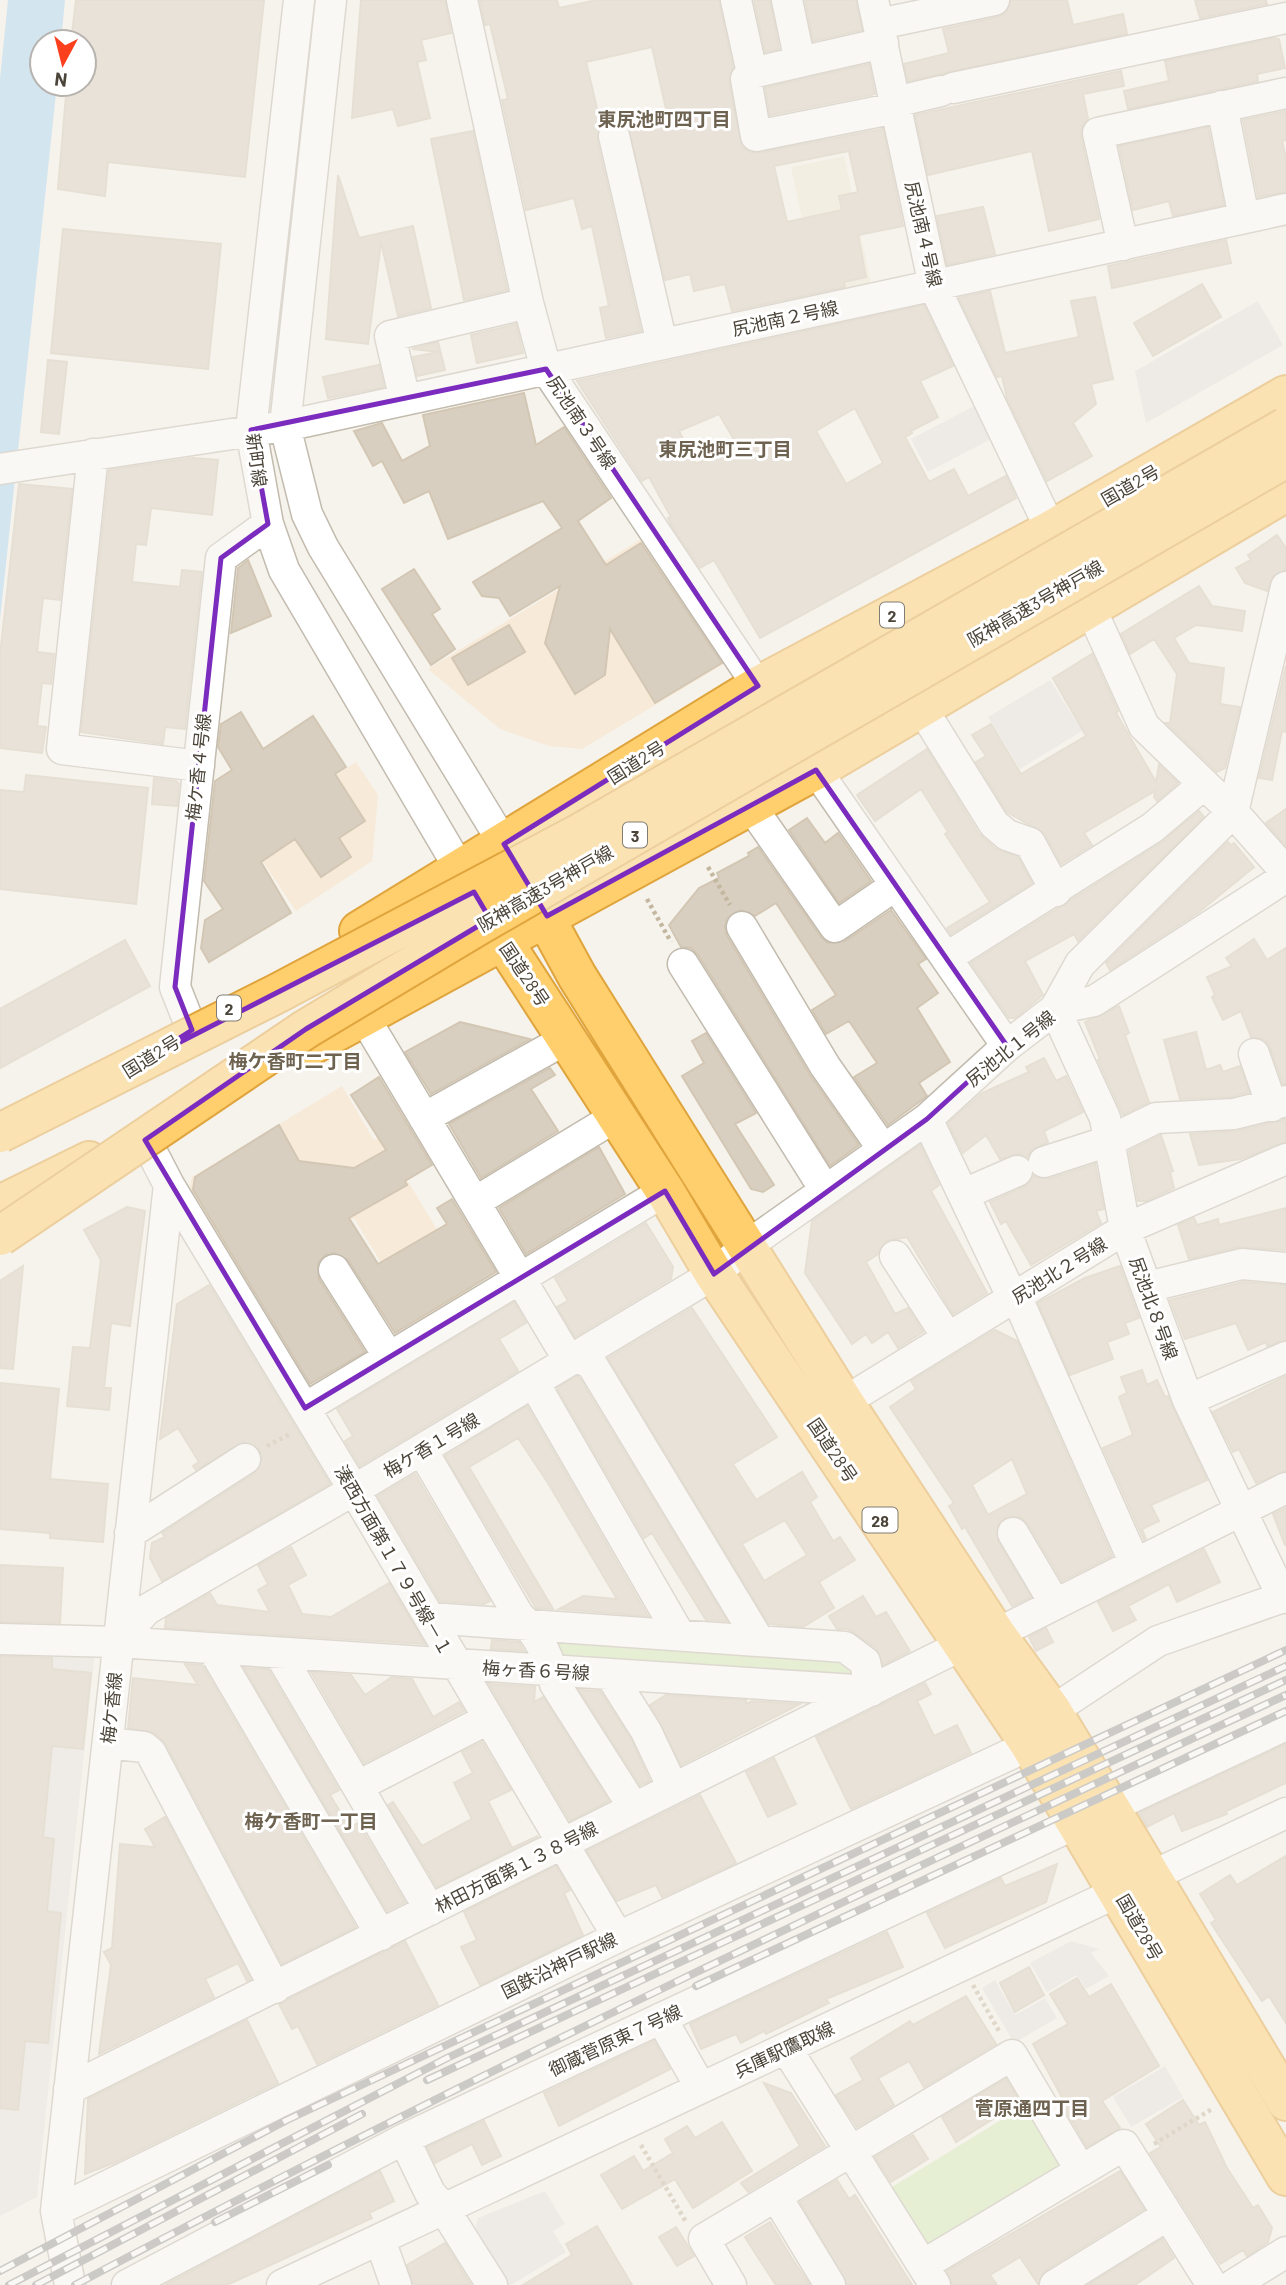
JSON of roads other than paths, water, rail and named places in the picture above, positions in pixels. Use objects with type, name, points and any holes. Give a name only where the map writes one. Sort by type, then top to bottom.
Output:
[{"type":"highway","name":"国道2号","points":[[0,1153],[192,1030],[461,871],[758,685],[1051,530],[1286,395]]},
{"type":"highway","name":"阪神高速3号神戸線","points":[[0,1133],[278,993],[580,833],[1286,427]]},
{"type":"highway","name":"阪神高速3号神戸線","points":[[0,1236],[306,1029],[1286,458]]},
{"type":"highway","points":[[0,1205],[143,1135],[816,770],[1286,492]]},
{"type":"highway","name":"国道28号","points":[[504,844],[547,916],[577,976],[844,1402],[980,1639],[1030,1745],[1094,1816]]},
{"type":"highway","name":"国道28号","points":[[461,871],[503,941],[665,1191],[714,1274],[980,1639],[1052,1711],[1094,1816],[1135,1884],[1286,2176]]},
{"type":"highway","name":"国道28号","points":[[1135,1884],[1286,2101]]},
{"type":"street","name":"新町線","points":[[299,0],[251,430],[268,524],[284,570],[461,871]]},
{"type":"street","name":"新町線","points":[[331,0],[285,426],[307,513],[323,547],[504,844]]},
{"type":"street","name":"尻池南３号線","points":[[463,0],[528,303],[546,369],[758,685]]},
{"type":"street","points":[[736,0],[752,73]]},
{"type":"street","points":[[787,0],[800,62]]},
{"type":"street","points":[[994,0],[878,22],[800,62],[752,73],[746,79],[756,136],[896,105],[947,90],[1286,18]]},
{"type":"street","points":[[1284,0],[1286,9]]},
{"type":"street","name":"尻池南４号線","points":[[878,22],[934,286],[1051,530]]},
{"type":"street","points":[[1123,245],[1098,133],[1286,93]]},
{"type":"street","points":[[1222,106],[1244,218]]},
{"type":"street","points":[[614,136],[662,344]]},
{"type":"street","name":"尻池南２号線","points":[[14,467],[285,426],[1286,209]]},
{"type":"street","points":[[405,400],[390,336],[528,303]]},
{"type":"street","points":[[93,454],[62,749],[199,766]]},
{"type":"street","name":"梅ケ香４号線","points":[[192,1030],[175,987],[221,558],[268,524]]},
{"type":"street","points":[[1055,1009],[1080,964],[1233,812],[1286,587]]},
{"type":"street","points":[[1090,607],[1144,726],[1233,812],[1286,874]]},
{"type":"street","points":[[921,707],[993,824],[1007,835],[1030,843],[1056,891]]},
{"type":"street","points":[[816,770],[1007,1046]]},
{"type":"street","points":[[946,958],[1152,828],[1204,784]]},
{"type":"street","points":[[750,805],[835,927],[896,885]]},
{"type":"street","name":"尻池北１号線","points":[[714,1274],[748,1245],[927,1119],[1007,1046],[1055,1009],[1094,1001],[1286,874]]},
{"type":"street","points":[[743,927],[825,1066],[883,1149]]},
{"type":"street","points":[[683,964],[825,1190]]},
{"type":"street","name":"尻池北８号線","points":[[1055,1009],[1105,1118],[1125,1229],[1188,1400],[1284,1597]]},
{"type":"street","points":[[364,1017],[564,1352],[591,1363],[758,1639]]},
{"type":"street","points":[[425,1118],[568,1038]]},
{"type":"street","points":[[964,1194],[1031,1167],[1109,1141],[1156,1118],[1234,1114],[1279,1104],[1254,1054]]},
{"type":"street","points":[[475,1202],[617,1116]]},
{"type":"street","points":[[927,1119],[1014,1297],[1135,1564]]},
{"type":"street","points":[[143,1135],[169,1185]]},
{"type":"street","name":"尻池北２号線","points":[[844,1402],[1125,1229],[1286,1159]]},
{"type":"street","name":"湊西方面第１７９号線－１","points":[[169,1185],[355,1490],[455,1665],[618,1937]]},
{"type":"street","name":"梅ケ香線","points":[[70,2285],[56,2211],[169,1185]]},
{"type":"street","points":[[308,1415],[389,1357],[665,1191]]},
{"type":"street","points":[[895,1256],[948,1338]]},
{"type":"street","points":[[1147,1287],[1242,1264],[1286,1268]]},
{"type":"street","points":[[334,1270],[389,1357]]},
{"type":"street","name":"梅ケ香１号線","points":[[118,1642],[146,1610],[355,1490],[714,1274]]},
{"type":"street","points":[[1188,1400],[1286,1357]]},
{"type":"street","points":[[534,1384],[679,1634]]},
{"type":"street","points":[[422,1450],[519,1616],[530,1625],[553,1671],[555,1684],[634,1808]]},
{"type":"street","points":[[130,1533],[245,1459]]},
{"type":"street","name":"林田方面第１３８号線","points":[[69,2089],[673,1788],[1055,1604],[1286,1488]]},
{"type":"street","points":[[1013,1533],[1055,1604]]},
{"type":"street","points":[[1030,1745],[1052,1711],[1158,1641],[1284,1597]]},
{"type":"street","points":[[430,1618],[845,1647],[865,1662],[871,1691]]},
{"type":"street","name":"梅ヶ香６号線","points":[[0,1639],[118,1642],[871,1691]]},
{"type":"street","points":[[213,1648],[381,1935]]},
{"type":"street","points":[[279,1653],[430,1910]]},
{"type":"street","points":[[610,1674],[646,1731],[673,1788]]},
{"type":"street","points":[[358,1786],[488,1719]]},
{"type":"street","name":"御蔵菅原東７号線","points":[[127,2285],[404,2139],[1286,1725]]},
{"type":"street","points":[[108,1743],[144,1747],[151,1753],[275,1988]]},
{"type":"street","name":"国鉄沿神戸駅線","points":[[56,2211],[618,1937],[1030,1745]]},
{"type":"street","name":"兵庫駅鷹取線","points":[[296,2282],[444,2209],[1286,1813]]},
{"type":"street","points":[[661,2018],[701,2088]]},
{"type":"street","points":[[786,2048],[929,2275],[1081,2171],[1124,2145],[1212,2285]]},
{"type":"street","points":[[726,2283],[704,2239],[1012,2055],[1081,2171]]},
{"type":"street","points":[[404,2139],[429,2193],[444,2209],[492,2285]]},
{"type":"street","points":[[776,2196],[830,2285]]},
{"type":"street","points":[[1055,2285],[1168,2215]]},
{"type":"street","points":[[380,2240],[396,2285]]},
{"type":"street","points":[[1233,2285],[1286,2252]]},
{"type":"water","points":[[8,0],[65,0],[62,28],[28,28],[28,98],[56,98],[0,620],[0,79]]},
{"type":"railway","points":[[0,2271],[287,2120],[1286,1650]]},
{"type":"railway","points":[[9,2285],[447,2058],[1286,1666]]},
{"type":"railway","points":[[427,2080],[1286,1680]]},
{"type":"railway","points":[[75,2285],[525,2055],[828,1909],[1286,1695]]},
{"type":"railway","points":[[696,1986],[1286,1711]]},
{"type":"railway","points":[[36,2285],[362,2114]]},
{"type":"railway","points":[[215,2222],[328,2165]]},
{"type":"district","name":"東尻池町四丁目","points":[[664,118]]},
{"type":"district","name":"東尻池町三丁目","points":[[725,448]]},
{"type":"district","name":"梅ケ香町二丁目","points":[[295,1060]]},
{"type":"district","name":"梅ケ香町一丁目","points":[[311,1820]]},
{"type":"district","name":"菅原通四丁目","points":[[1032,2107]]}]
